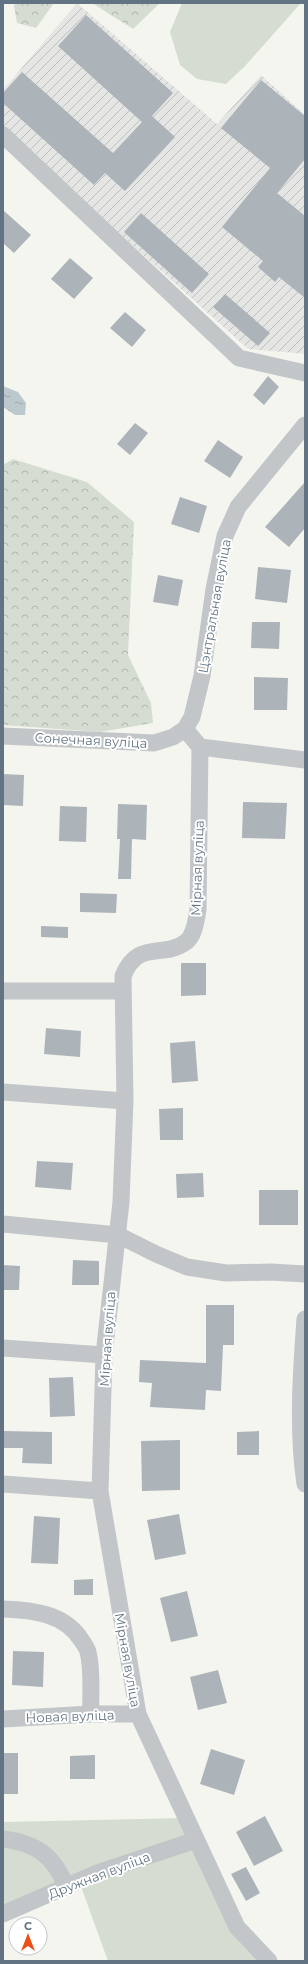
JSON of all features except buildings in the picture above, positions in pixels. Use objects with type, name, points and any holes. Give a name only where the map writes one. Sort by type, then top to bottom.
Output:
[{"type":"street","points":[[3,135],[238,358],[305,373]]},
{"type":"street","name":"Цэнтральная вуліца","points":[[181,731],[192,717],[202,676],[214,589],[225,536],[238,507],[302,436]]},
{"type":"street","points":[[181,731],[200,747],[305,760]]},
{"type":"street","name":"Сонечная вуліца","points":[[3,736],[154,743],[173,737],[181,731]]},
{"type":"street","name":"Мірная вуліца","points":[[200,747],[198,910],[194,930],[186,942],[171,948],[140,955],[128,964],[123,976],[122,991],[125,1101],[121,1202],[104,1355],[100,1491],[138,1714],[237,1927],[269,1961]]},
{"type":"street","points":[[3,991],[122,991]]},
{"type":"street","points":[[3,1092],[125,1101]]},
{"type":"street","points":[[3,1224],[118,1235],[156,1254],[187,1267],[226,1273],[272,1272],[305,1274]]},
{"type":"street","points":[[305,1319],[301,1369],[301,1422],[305,1484]]},
{"type":"street","points":[[3,1348],[104,1355]]},
{"type":"street","points":[[3,1484],[100,1491]]},
{"type":"street","points":[[3,1609],[28,1610],[47,1614],[64,1622],[78,1635],[88,1651],[91,1714]]},
{"type":"street","name":"Новая вуліца","points":[[3,1720],[91,1714],[138,1714]]},
{"type":"street","points":[[3,1839],[19,1840],[35,1847],[50,1858],[60,1872],[66,1886]]},
{"type":"street","name":"Дружная вуліца","points":[[3,1914],[66,1886],[196,1840]]},
{"type":"shaded area","points":[[77,3],[217,124],[261,75],[305,115],[305,354],[248,349],[3,129],[3,90]]},
{"type":"green space","points":[[16,3],[54,3],[36,28],[17,23],[14,6]]},
{"type":"green space","points":[[92,3],[160,3],[133,29]]},
{"type":"green space","points":[[182,3],[301,3],[245,66],[226,84],[197,79],[180,65],[170,32]]},
{"type":"green space","points":[[13,459],[87,482],[134,522],[128,655],[151,703],[153,723],[100,732],[3,725],[3,465]]},
{"type":"green space","points":[[186,1818],[237,1927],[269,1961],[108,1961],[79,1881],[3,1914],[3,1822]]},
{"type":"water","points":[[3,386],[18,392],[26,403],[25,415],[15,415],[3,407]]}]
